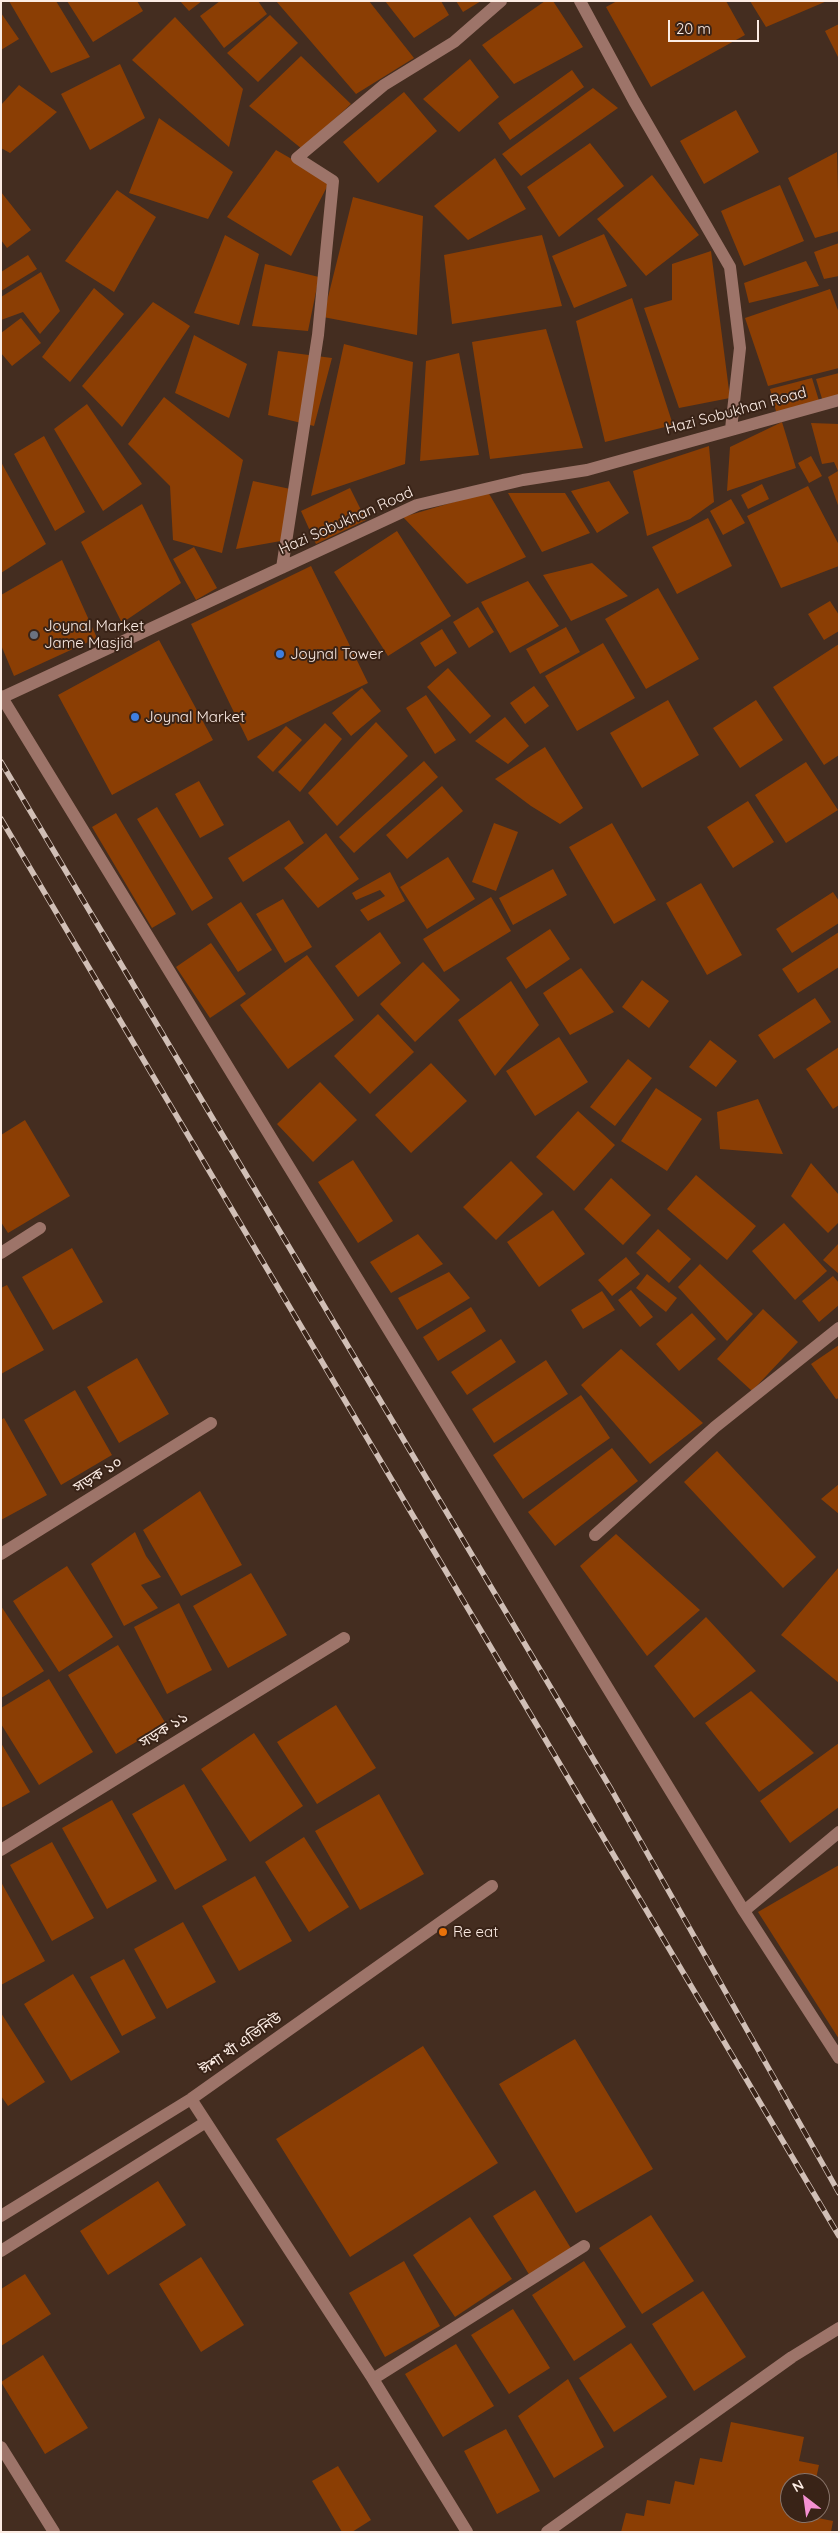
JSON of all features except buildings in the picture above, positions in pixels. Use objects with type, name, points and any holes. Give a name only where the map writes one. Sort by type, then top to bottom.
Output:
[{"type":"street","points":[[282,568],[318,335],[333,181],[297,158],[384,85],[454,42],[501,1]]},
{"type":"street","points":[[580,1],[730,267],[740,348],[731,429]]},
{"type":"street","name":"Hazi Sobukhan Road","points":[[2,697],[417,505],[523,480],[587,470],[839,400]]},
{"type":"street","points":[[2,697],[744,1911],[839,2058]]},
{"type":"street","points":[[1,1253],[40,1228]]},
{"type":"street","points":[[595,1535],[715,1427],[839,1328]]},
{"type":"street","name":"সড়ক ১০","points":[[1,1554],[211,1423]]},
{"type":"street","name":"সড়ক ১১","points":[[1,1850],[344,1638]]},
{"type":"street","points":[[744,1911],[839,1832]]},
{"type":"street","name":"ঈশা খাঁ এভিনিউ","points":[[1,2216],[191,2099],[492,1886]]},
{"type":"street","points":[[191,2099],[373,2379],[468,2532]]},
{"type":"street","points":[[1,2251],[206,2122]]},
{"type":"street","points":[[373,2379],[584,2246]]},
{"type":"street","points":[[548,2532],[792,2358],[839,2328]]},
{"type":"street","points":[[1,2447],[54,2532]]},
{"type":"railway","points":[[1,762],[611,1789],[839,2193]]},
{"type":"railway","points":[[1,819],[839,2236]]},
{"type":"place","name":"Joynal Market Jame Masjid","points":[[34,635]]},
{"type":"place","name":"Joynal Tower","points":[[280,654]]},
{"type":"place","name":"Joynal Market","points":[[135,717]]},
{"type":"place","name":"Re eat","points":[[443,1932]]}]
